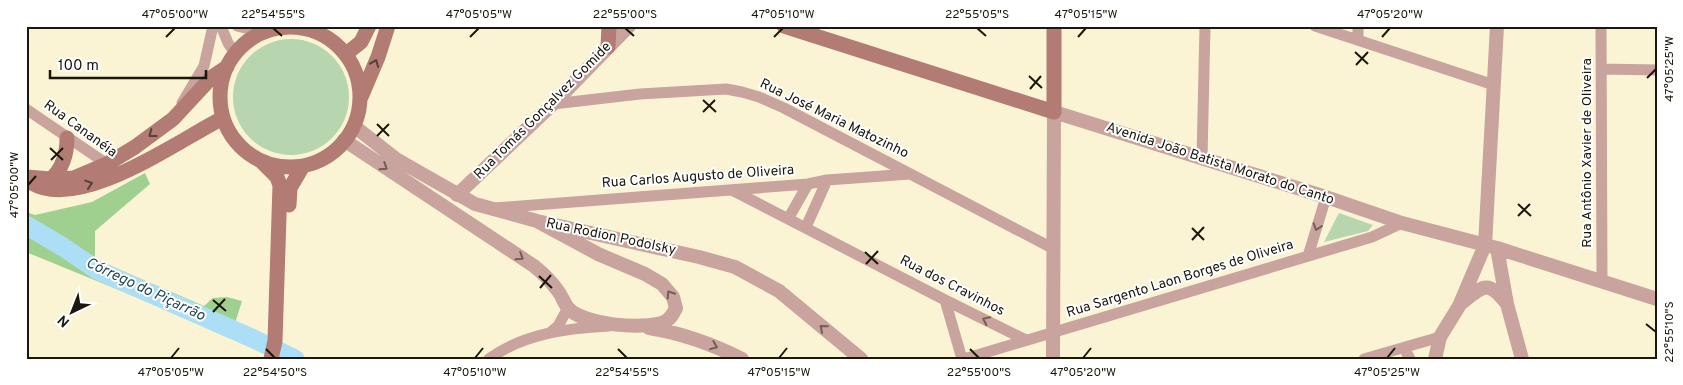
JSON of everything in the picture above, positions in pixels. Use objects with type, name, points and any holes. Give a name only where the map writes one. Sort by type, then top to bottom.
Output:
[{"type":"main road","points":[[346,54],[361,42],[369,26]]},
{"type":"main road","points":[[261,161],[281,167],[303,166],[320,161],[335,151],[357,119],[361,99],[388,26]]},
{"type":"main road","points":[[608,47],[609,26]]},
{"type":"main road","name":"Avenida João Batista Morato do Canto","points":[[784,26],[1054,112]]},
{"type":"main road","points":[[1054,26],[1054,112]]},
{"type":"main road","points":[[278,359],[280,185],[277,177],[261,161],[244,150],[232,135],[223,118],[220,104],[220,89],[223,75],[235,53],[243,44],[262,32],[285,27],[308,29],[329,38],[346,54],[357,75],[361,99]]},
{"type":"main road","points":[[26,179],[39,188],[53,191],[86,186],[111,170],[135,147],[173,119],[212,77],[227,67]]},
{"type":"main road","points":[[26,179],[51,180],[74,178],[111,170],[155,156],[223,118]]},
{"type":"main road","points":[[51,180],[63,163],[67,148],[67,138]]},
{"type":"main road","points":[[271,359],[278,342],[290,188],[303,166]]},
{"type":"street","points":[[173,119],[204,66],[213,26]]},
{"type":"street","points":[[221,26],[228,43],[235,53]]},
{"type":"street","points":[[237,26],[262,32]]},
{"type":"street","name":"Rua Tomás Gonçalvez Gomide","points":[[457,195],[553,104],[629,26]]},
{"type":"street","points":[[1202,158],[1205,26]]},
{"type":"street","points":[[1315,26],[1494,85]]},
{"type":"street","points":[[1358,26],[1358,40]]},
{"type":"street","points":[[1497,26],[1491,246],[1502,274],[1507,304],[1522,359]]},
{"type":"street","name":"Rua Antônio Xavier de Oliveira","points":[[1601,26],[1602,280]]},
{"type":"street","points":[[1602,69],[1657,70]]},
{"type":"street","name":"Rua José Maria Matozinho","points":[[553,104],[659,93],[726,89],[742,92],[784,108],[1054,249]]},
{"type":"street","name":"Rua Cananéia","points":[[26,109],[111,170]]},
{"type":"street","points":[[1053,359],[1054,112]]},
{"type":"street","name":"Avenida João Batista Morato do Canto","points":[[1054,112],[1402,223],[1491,246],[1657,299]]},
{"type":"street","name":"Rua Rodion Podolsky","points":[[354,126],[396,158],[475,204],[537,221],[699,257],[735,267],[779,291],[861,359]]},
{"type":"street","points":[[344,140],[534,266],[549,278],[568,308],[581,317],[679,334],[697,339],[742,359]]},
{"type":"street","name":"Rua Carlos Augusto de Oliveira","points":[[488,208],[808,184],[828,180],[910,174]]},
{"type":"street","points":[[806,227],[828,180]]},
{"type":"street","points":[[788,219],[808,184]]},
{"type":"street","name":"Rua dos Cravinhos","points":[[732,190],[1026,340]]},
{"type":"street","points":[[1308,256],[1326,198]]},
{"type":"street","points":[[489,359],[503,349],[550,333],[596,327],[654,325],[665,322],[672,317],[676,308],[673,297],[662,284],[645,274],[598,254],[537,221]]},
{"type":"street","name":"Rua Sargento Laon Borges de Oliveira","points":[[963,359],[1372,237],[1402,223]]},
{"type":"street","points":[[1435,359],[1440,337],[1459,306],[1476,268],[1491,246]]},
{"type":"street","points":[[1476,268],[1482,283],[1495,290],[1507,304]]},
{"type":"street","points":[[1459,306],[1476,291],[1496,281],[1502,274]]},
{"type":"street","points":[[945,300],[963,359]]},
{"type":"street","points":[[550,333],[558,326],[568,308]]},
{"type":"street","points":[[1364,359],[1440,337]]},
{"type":"street","points":[[1404,348],[1410,359]]},
{"type":"green space","points":[[291,39],[313,44],[332,56],[344,75],[349,97],[344,119],[332,138],[313,150],[291,155],[269,150],[250,138],[238,119],[233,97],[238,75],[250,56],[269,44]]},
{"type":"green space","points":[[145,173],[150,184],[95,231],[95,259],[204,306],[213,298],[227,297],[242,301],[231,336],[26,252],[26,212],[35,215],[92,202]]},
{"type":"green space","points":[[1339,213],[1373,225],[1368,231],[1324,242]]},
{"type":"waterway","name":"Córrego do Piçarrão","points":[[26,225],[97,270],[295,359]]}]
